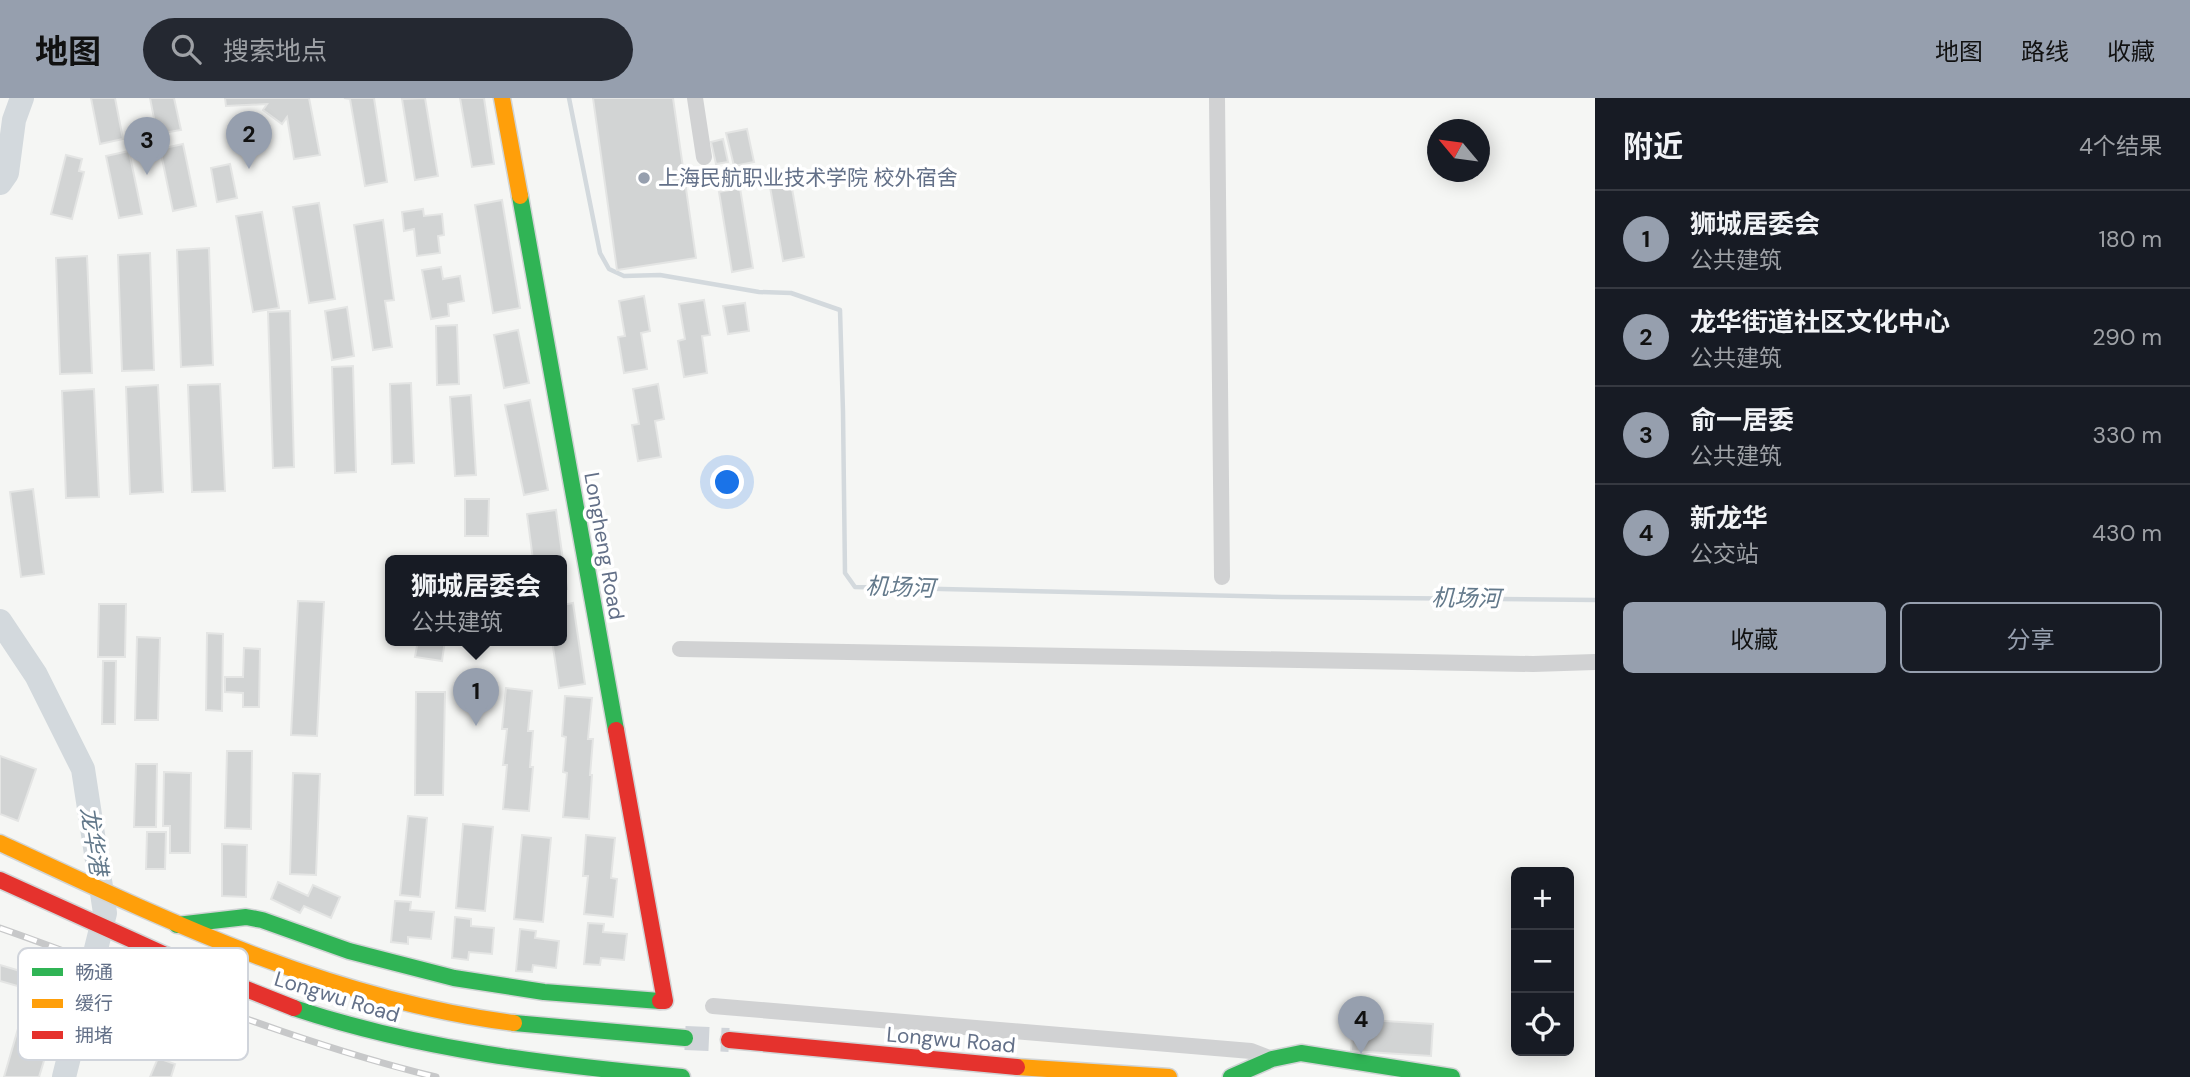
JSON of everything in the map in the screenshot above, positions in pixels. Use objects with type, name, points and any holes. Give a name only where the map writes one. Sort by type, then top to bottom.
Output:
[{"type":"main road","name":"Longheng Road","points":[[502,98],[665,1000]]},
{"type":"main road","name":"Longwu Road","points":[[0,843],[150,914],[237,948]]},
{"type":"main road","name":"Longwu Road","points":[[0,880],[148,948]]},
{"type":"main road","name":"Longwu Road","points":[[177,925],[246,916],[362,955],[454,978],[544,992],[665,1000]]},
{"type":"main road","name":"Longwu Road","points":[[248,952],[337,984],[444,1011],[498,1021],[685,1038]]},
{"type":"main road","name":"Longwu Road","points":[[248,988],[327,1019],[425,1045],[492,1058],[682,1077]]},
{"type":"main road","name":"Longwu Road","points":[[729,1040],[1047,1070],[1169,1077]]},
{"type":"main road","points":[[1231,1077],[1272,1059],[1301,1053],[1452,1077]]},
{"type":"street","points":[[695,98],[704,157]]},
{"type":"street","points":[[1217,98],[1222,577]]},
{"type":"street","points":[[680,649],[1533,664],[1595,662]]},
{"type":"street","points":[[713,1006],[1251,1051],[1272,1059]]},
{"type":"building","points":[[91,98],[115,98],[123,139],[100,144]]},
{"type":"building","points":[[150,98],[174,98],[181,130],[157,134]]},
{"type":"building","points":[[225,98],[309,98],[320,155],[294,159],[287,117],[282,124],[263,110],[267,104],[226,106]]},
{"type":"building","points":[[344,98],[374,98],[387,182],[365,186],[350,99]]},
{"type":"building","points":[[425,98],[438,176],[415,180],[402,99]]},
{"type":"building","points":[[460,98],[484,98],[494,164],[472,167]]},
{"type":"building","name":"上海民航职业技术学院 校外宿舍","points":[[593,98],[673,98],[696,258],[617,270]]},
{"type":"building","points":[[747,129],[754,162],[734,166],[726,133]]},
{"type":"building","points":[[723,139],[728,162],[716,164],[711,142]]},
{"type":"building","points":[[183,144],[196,206],[173,211],[160,149]]},
{"type":"building","points":[[129,151],[142,214],[119,218],[106,156]]},
{"type":"building","points":[[66,155],[82,159],[79,171],[84,172],[72,219],[51,214]]},
{"type":"building","points":[[230,164],[237,198],[217,202],[211,168]]},
{"type":"building","points":[[790,177],[804,257],[783,261],[769,181]]},
{"type":"building","points":[[740,188],[753,268],[732,272],[719,192]]},
{"type":"building","points":[[502,200],[520,308],[493,313],[475,205]]},
{"type":"building","points":[[319,203],[335,299],[309,303],[293,207]]},
{"type":"building","points":[[423,209],[424,216],[442,214],[444,235],[438,236],[440,253],[417,256],[414,229],[404,231],[402,212]]},
{"type":"building","points":[[262,212],[279,308],[253,312],[236,216]]},
{"type":"building","points":[[383,220],[394,300],[385,301],[392,347],[373,350],[354,225]]},
{"type":"building","points":[[209,248],[213,365],[181,367],[177,250]]},
{"type":"building","points":[[150,253],[154,370],[122,371],[118,255]]},
{"type":"building","points":[[87,256],[92,373],[60,374],[56,258]]},
{"type":"building","points":[[441,267],[443,279],[460,276],[464,301],[448,304],[449,316],[431,319],[422,270]]},
{"type":"building","points":[[644,296],[650,331],[641,333],[647,369],[624,373],[618,337],[625,336],[619,301]]},
{"type":"building","points":[[704,300],[710,335],[702,336],[707,373],[684,377],[678,341],[685,339],[679,304]]},
{"type":"building","points":[[745,303],[749,331],[728,334],[723,306]]},
{"type":"building","points":[[347,307],[354,356],[332,360],[325,311]]},
{"type":"building","points":[[290,311],[294,467],[273,468],[268,312]]},
{"type":"building","points":[[457,325],[459,384],[437,385],[436,326]]},
{"type":"building","points":[[518,330],[529,383],[504,388],[494,335]]},
{"type":"building","points":[[353,366],[356,472],[335,473],[332,367]]},
{"type":"building","points":[[411,383],[414,463],[392,464],[390,384]]},
{"type":"building","points":[[220,384],[225,491],[192,492],[188,385]]},
{"type":"building","points":[[658,384],[664,419],[655,421],[661,457],[638,461],[632,425],[639,424],[633,389]]},
{"type":"building","points":[[158,385],[163,492],[130,494],[126,387]]},
{"type":"building","points":[[94,389],[99,497],[66,498],[62,391]]},
{"type":"building","points":[[471,395],[476,475],[455,476],[450,397]]},
{"type":"building","points":[[530,400],[548,490],[524,495],[505,405]]},
{"type":"building","points":[[33,489],[44,574],[21,577],[10,492]]},
{"type":"building","points":[[465,499],[489,499],[488,536],[465,536]]},
{"type":"building","points":[[556,510],[562,555],[532,555],[527,514]]},
{"type":"building","points":[[298,601],[324,602],[317,736],[291,735]]},
{"type":"building","points":[[573,603],[585,684],[559,688],[553,646],[567,646],[567,604]]},
{"type":"building","points":[[99,604],[126,604],[125,657],[98,657]]},
{"type":"building","points":[[207,633],[223,634],[222,711],[206,710]]},
{"type":"building","points":[[137,637],[160,638],[158,720],[135,720]]},
{"type":"building","points":[[417,646],[444,646],[442,661],[415,657]]},
{"type":"building","points":[[244,648],[260,649],[259,707],[243,707],[243,693],[225,692],[225,677],[243,677]]},
{"type":"building","points":[[103,661],[116,661],[115,724],[102,724]]},
{"type":"building","points":[[506,688],[532,691],[528,731],[533,731],[529,811],[503,809],[507,765],[503,765],[507,729],[502,729]]},
{"type":"building","points":[[416,692],[445,692],[443,795],[415,795]]},
{"type":"building","points":[[565,696],[592,698],[588,739],[593,739],[589,819],[563,817],[567,773],[563,772],[566,737],[562,736]]},
{"type":"building","points":[[227,751],[252,751],[251,829],[225,828]]},
{"type":"building","points":[[0,756],[36,769],[18,821],[0,814]]},
{"type":"building","points":[[136,764],[157,764],[156,827],[134,827]]},
{"type":"building","points":[[164,772],[191,773],[190,853],[170,853],[170,826],[163,826]]},
{"type":"building","points":[[293,773],[320,774],[316,875],[290,874]]},
{"type":"building","points":[[408,816],[427,818],[420,897],[400,895]]},
{"type":"building","points":[[463,824],[493,827],[485,911],[456,908]]},
{"type":"building","points":[[147,832],[166,832],[165,869],[146,869]]},
{"type":"building","points":[[522,835],[551,838],[543,922],[514,919]]},
{"type":"building","points":[[586,835],[615,838],[611,878],[617,879],[613,917],[584,914],[588,876],[583,876]]},
{"type":"building","points":[[222,844],[247,845],[246,897],[222,896]]},
{"type":"building","points":[[278,882],[308,896],[313,885],[340,897],[331,918],[304,906],[300,913],[271,899]]},
{"type":"building","points":[[395,901],[411,902],[410,910],[434,912],[431,939],[408,937],[408,944],[391,942]]},
{"type":"building","points":[[455,917],[471,919],[471,926],[494,928],[492,954],[469,952],[468,960],[452,958]]},
{"type":"building","points":[[588,923],[604,924],[603,932],[627,934],[624,960],[601,958],[600,965],[584,964]]},
{"type":"building","points":[[520,929],[536,931],[535,938],[559,941],[556,968],[533,965],[532,972],[516,971]]},
{"type":"building","points":[[0,965],[18,970],[18,986],[0,981]]},
{"type":"building","points":[[1353,1019],[1433,1024],[1431,1056],[1351,1051]]},
{"type":"building","points":[[18,1029],[18,1060],[44,1060],[39,1077],[4,1077]]},
{"type":"building","points":[[157,1060],[175,1064],[171,1077],[150,1077]]},
{"type":"waterway","name":"龙华港","points":[[0,183],[7,173],[14,120],[22,98]]},
{"type":"waterway","name":"机场河","points":[[569,98],[600,253],[609,269],[624,276],[660,275],[759,292],[791,293],[840,310],[845,573],[855,587],[1281,597],[1595,600]]},
{"type":"waterway","name":"龙华港","points":[[0,621],[36,675],[83,769],[105,913],[96,948]]},
{"type":"waterway","name":"龙华港","points":[[64,1077],[68,1060]]},
{"type":"tunnel","points":[[685,1038],[729,1040]]},
{"type":"railway","points":[[0,928],[54,948]]},
{"type":"railway","points":[[248,1019],[325,1046],[436,1077]]},
{"type":"traffic: fast","points":[[520,196],[616,730]]},
{"type":"traffic: fast","points":[[177,925],[246,917],[262,920],[349,951],[454,978],[544,992],[660,1001]]},
{"type":"traffic: fast","points":[[294,1008],[389,1035],[486,1054],[682,1077]]},
{"type":"traffic: fast","points":[[514,1023],[685,1038]]},
{"type":"traffic: fast","points":[[1231,1077],[1272,1059],[1301,1053],[1452,1077]]},
{"type":"traffic: slow","points":[[502,98],[520,196]]},
{"type":"traffic: slow","points":[[0,843],[237,948]]},
{"type":"traffic: slow","points":[[248,952],[379,996],[446,1012],[514,1023]]},
{"type":"traffic: slow","points":[[1017,1067],[1169,1077]]},
{"type":"traffic: jam","points":[[616,730],[665,1001],[660,1001]]},
{"type":"traffic: jam","points":[[0,880],[150,948]]},
{"type":"traffic: jam","points":[[248,990],[294,1008]]},
{"type":"traffic: jam","points":[[729,1040],[1017,1067]]},
{"type":"place","name":"龙华街道社区文化中心","points":[[249,169]]},
{"type":"place","name":"俞一居委","points":[[147,175]]},
{"type":"place","name":"上海民航职业技术学院 校外宿舍","points":[[644,178]]},
{"type":"place","name":"狮城居委会","points":[[476,726]]},
{"type":"place","name":"新龙华","points":[[1361,1054]]}]
